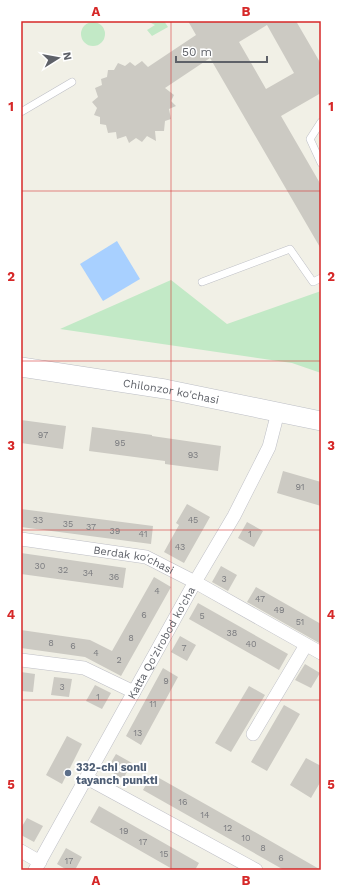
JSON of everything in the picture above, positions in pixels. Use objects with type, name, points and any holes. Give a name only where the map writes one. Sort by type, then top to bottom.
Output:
[{"type":"main road","name":"Chilonzor ko'chasi","points":[[21,367],[165,389],[277,417],[321,432]]},
{"type":"main road","name":"Chilonzor ko'chasi","points":[[21,380],[157,401],[277,417],[321,421]]},
{"type":"street","name":"Katta Qo'zirobod ko'cha","points":[[37,866],[195,582],[234,516],[269,447],[277,417]]},
{"type":"street","name":"Berdak ko'chasi","points":[[21,539],[146,557],[195,582],[321,653]]},
{"type":"street","points":[[253,734],[306,645]]},
{"type":"street","points":[[21,660],[84,668],[134,692]]},
{"type":"street","points":[[86,778],[256,870]]},
{"type":"street","points":[[21,851],[37,866]]},
{"type":"lane","points":[[21,112],[72,82]]},
{"type":"lane","points":[[321,122],[310,138],[321,163]]},
{"type":"lane","points":[[202,282],[290,249],[313,282],[321,278]]},
{"type":"green space","points":[[147,21],[164,21],[168,27],[152,36],[147,30],[155,25]]},
{"type":"green space","points":[[93,22],[102,25],[105,34],[102,43],[93,46],[84,43],[81,34],[84,25]]},
{"type":"green space","points":[[171,280],[227,324],[321,291],[321,373],[292,363],[60,329]]},
{"type":"water","points":[[117,241],[140,279],[103,301],[80,264]]},
{"type":"building","points":[[188,21],[296,21],[321,64],[321,93],[281,116],[321,185],[321,249],[210,58],[165,88],[174,95],[171,101],[176,106],[169,109],[171,119],[165,121],[164,131],[155,131],[156,141],[147,136],[142,142],[136,138],[129,143],[126,136],[117,139],[116,132],[108,133],[106,125],[100,124],[100,117],[94,115],[97,108],[92,102],[98,97],[95,88],[102,85],[101,79],[107,77],[108,70],[114,70],[118,63],[125,66],[130,62],[135,66],[142,61],[148,67],[196,35]],"holes":[[[267,25],[294,73],[266,89],[239,42]]]},
{"type":"building","points":[[21,420],[66,426],[63,449],[21,443]]},
{"type":"building","points":[[92,427],[221,446],[218,471],[165,464],[165,461],[89,451]]},
{"type":"building","points":[[283,471],[321,482],[321,506],[277,493]]},
{"type":"building","points":[[187,504],[210,517],[184,563],[164,552],[179,525],[176,523]]},
{"type":"building","points":[[21,509],[153,526],[151,544],[21,527]]},
{"type":"building","points":[[247,522],[263,531],[254,547],[238,538]]},
{"type":"building","points":[[21,553],[126,568],[123,588],[21,574]]},
{"type":"building","points":[[221,566],[237,575],[228,591],[212,582]]},
{"type":"building","points":[[154,577],[171,587],[121,676],[85,657],[21,648],[21,630],[90,640],[112,651]]},
{"type":"building","points":[[256,587],[321,624],[321,644],[247,602]]},
{"type":"building","points":[[198,603],[288,654],[279,670],[189,619]]},
{"type":"building","points":[[180,636],[196,645],[187,661],[171,652]]},
{"type":"building","points":[[305,664],[320,673],[311,688],[295,680]]},
{"type":"building","points":[[163,668],[178,677],[141,745],[126,736]]},
{"type":"building","points":[[21,672],[35,674],[33,692],[21,691]]},
{"type":"building","points":[[54,677],[72,679],[69,697],[51,695]]},
{"type":"building","points":[[95,685],[111,693],[102,709],[86,701]]},
{"type":"building","points":[[249,686],[265,695],[231,752],[215,743]]},
{"type":"building","points":[[284,705],[300,714],[267,771],[251,762]]},
{"type":"building","points":[[67,736],[82,744],[62,784],[46,775]]},
{"type":"building","points":[[116,754],[132,763],[123,779],[107,769]]},
{"type":"building","points":[[306,758],[321,766],[321,781],[311,798],[290,785]]},
{"type":"building","points":[[152,774],[321,870],[284,870],[143,790]]},
{"type":"building","points":[[99,806],[199,863],[195,870],[174,870],[90,822]]},
{"type":"building","points":[[27,818],[43,826],[34,842],[21,835],[21,828]]},
{"type":"building","points":[[66,848],[82,857],[75,870],[67,870],[57,864]]},
{"type":"place","name":"332-chi sonli tayanch punkti","points":[[68,773]]}]
